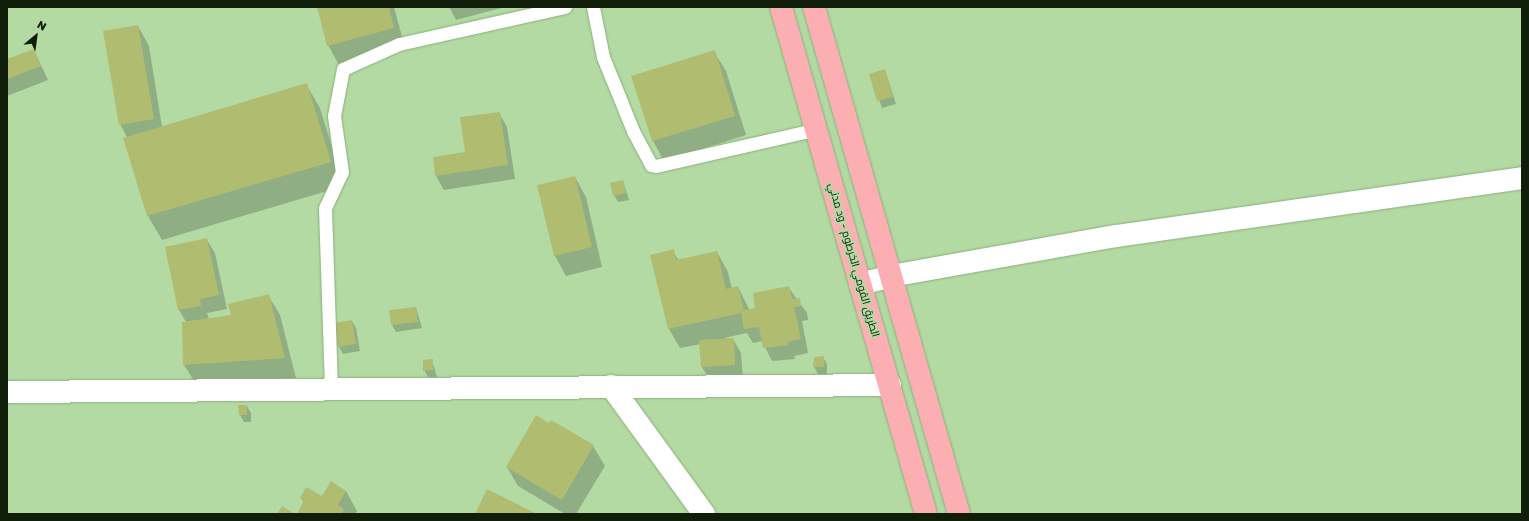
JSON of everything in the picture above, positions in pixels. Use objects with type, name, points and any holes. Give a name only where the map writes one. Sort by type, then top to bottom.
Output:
[{"type":"highway","name":"الطريق القومي الخرطوم - ود مدني","points":[[781,7],[926,514]]},
{"type":"highway","points":[[814,7],[959,514]]},
{"type":"street","points":[[860,284],[891,276],[1116,236],[1522,178]]},
{"type":"street","points":[[7,392],[611,386],[890,385]]},
{"type":"street","points":[[611,386],[704,514]]},
{"type":"lane","points":[[331,389],[325,208],[342,172],[334,116],[343,69],[399,44],[565,7]]},
{"type":"lane","points":[[593,7],[603,57],[632,130],[651,165],[656,166],[817,129]]},
{"type":"building","points":[[317,7],[389,7],[394,28],[327,46]]},
{"type":"building","points":[[138,25],[154,119],[119,125],[103,31]]},
{"type":"building","points":[[34,49],[41,66],[7,79],[7,59]]},
{"type":"building","points":[[715,50],[735,116],[652,141],[631,76]]},
{"type":"building","points":[[885,69],[893,97],[877,101],[869,74]]},
{"type":"building","points":[[307,83],[331,162],[147,216],[123,138]]},
{"type":"building","points":[[500,112],[508,165],[435,176],[433,157],[465,152],[460,117]]},
{"type":"building","points":[[575,176],[592,247],[554,256],[537,185]]},
{"type":"building","points":[[623,180],[626,193],[613,196],[610,183]]},
{"type":"building","points":[[207,238],[219,295],[200,299],[201,306],[178,310],[165,247]]},
{"type":"building","points":[[674,249],[676,260],[717,251],[726,289],[738,286],[744,310],[755,308],[753,293],[789,286],[792,299],[800,298],[801,306],[794,307],[801,339],[787,342],[788,345],[763,348],[759,327],[744,329],[741,313],[668,329],[650,255]]},
{"type":"building","points":[[269,294],[285,358],[183,365],[182,322],[231,315],[228,304]]},
{"type":"building","points":[[416,307],[418,322],[391,325],[389,310]]},
{"type":"building","points":[[352,320],[356,344],[338,347],[333,323]]},
{"type":"building","points":[[734,338],[735,365],[701,367],[699,340]]},
{"type":"building","points":[[824,356],[824,367],[813,367],[814,357]]},
{"type":"building","points":[[433,359],[433,370],[423,371],[423,360]]},
{"type":"building","points":[[238,405],[247,405],[247,415],[239,415]]},
{"type":"building","points":[[536,415],[549,423],[551,420],[594,445],[562,500],[506,467]]},
{"type":"building","points":[[331,481],[346,491],[338,505],[344,509],[341,514],[297,514],[304,500],[300,498],[306,487],[322,496]]},
{"type":"building","points":[[487,489],[537,514],[475,514]]},
{"type":"building","points":[[282,506],[295,514],[277,514]]}]
